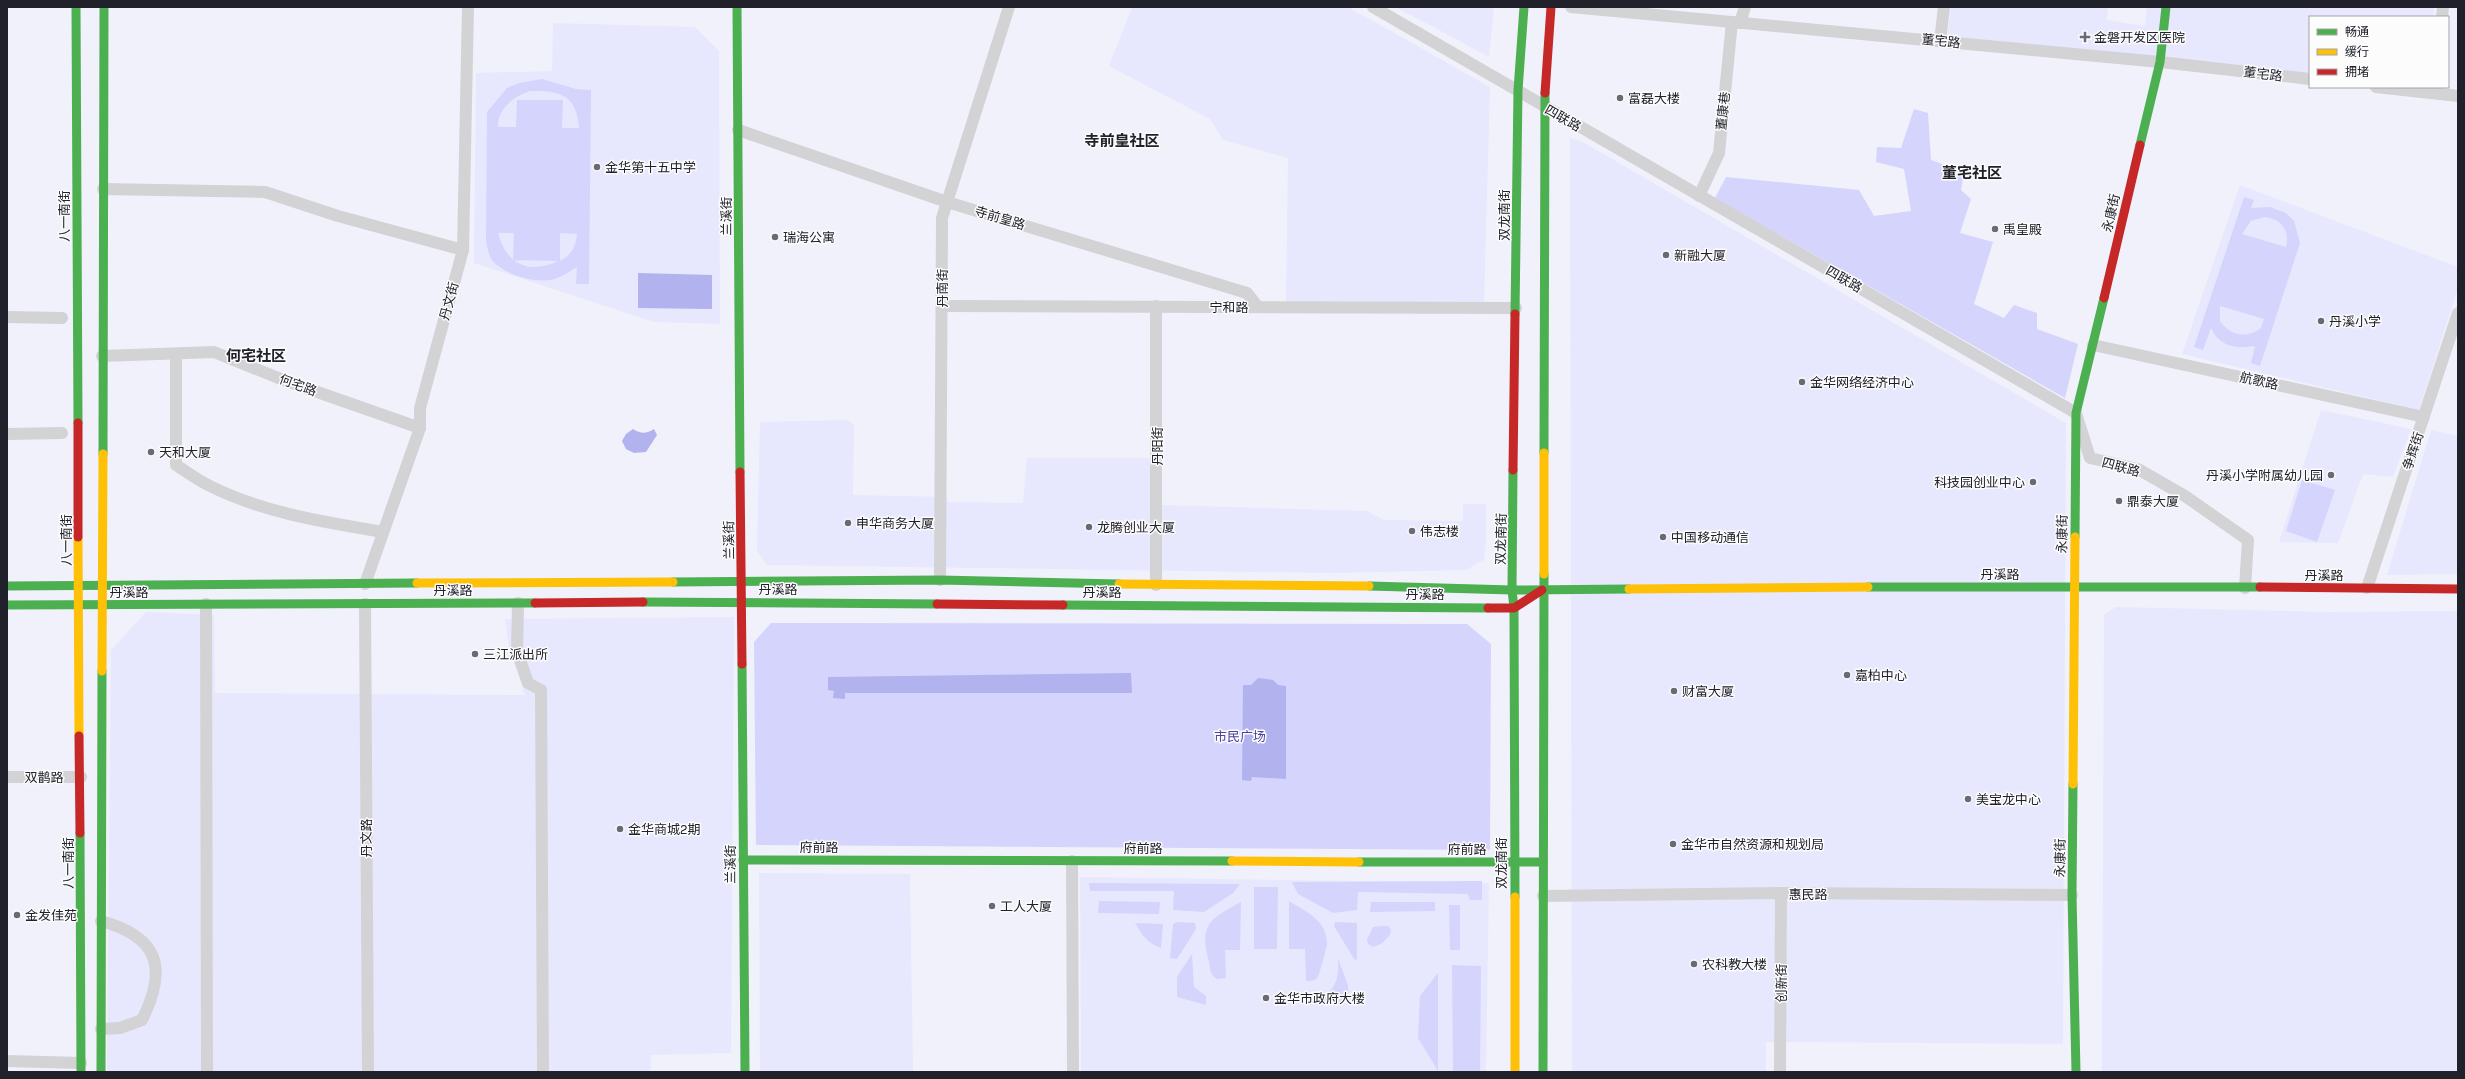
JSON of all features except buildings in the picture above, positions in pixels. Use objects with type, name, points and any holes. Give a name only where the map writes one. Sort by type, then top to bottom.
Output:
[{"type":"main road","name":"八一南街","points":[[76,7],[81,777],[81,1068]]},
{"type":"main road","points":[[101,1072],[101,586],[104,7]]},
{"type":"main road","name":"兰溪街","points":[[737,7],[745,1072]]},
{"type":"main road","name":"双龙南街","points":[[1515,1072],[1514,608],[1512,590],[1518,90],[1524,7]]},
{"type":"main road","points":[[1543,1072],[1542,590],[1544,107],[1551,7]]},
{"type":"main road","name":"永康街","points":[[2076,1072],[2072,894],[2076,413],[2160,62],[2166,7]]},
{"type":"main road","name":"丹溪路","points":[[7,586],[742,580],[940,580],[1156,585],[1328,585],[1512,590],[2075,586],[2458,589]]},
{"type":"main road","points":[[1514,608],[1542,590]]},
{"type":"main road","name":"丹溪路","points":[[7,605],[741,602],[1514,608]]},
{"type":"main road","name":"府前路","points":[[743,860],[1543,862]]},
{"type":"street","name":"丹文街","points":[[365,584],[420,428],[420,408],[463,250],[468,7]]},
{"type":"street","name":"丹南街","points":[[940,580],[942,218],[1009,7]]},
{"type":"street","name":"四联路","points":[[1373,7],[2076,413],[2090,458],[2138,469],[2185,496],[2248,540],[2245,588]]},
{"type":"street","name":"董宅路","points":[[1571,7],[2160,62],[2309,80]]},
{"type":"street","name":"董康巷","points":[[1699,196],[1719,153],[1736,22],[1745,7]]},
{"type":"street","points":[[1940,41],[1944,7]]},
{"type":"street","points":[[2395,88],[2434,90],[2458,96]]},
{"type":"street","name":"寺前皇路","points":[[738,130],[947,202],[1247,293],[1258,307]]},
{"type":"street","points":[[103,189],[265,192],[338,216],[463,250]]},
{"type":"street","name":"宁和路","points":[[942,306],[1516,308]]},
{"type":"street","name":"丹阳街","points":[[1156,306],[1156,585]]},
{"type":"street","name":"争辉街","points":[[2366,588],[2458,313]]},
{"type":"street","points":[[7,317],[62,318]]},
{"type":"street","name":"航歌路","points":[[2093,345],[2424,417]]},
{"type":"street","name":"何宅路","points":[[102,356],[214,352],[286,381],[420,428]]},
{"type":"street","points":[[176,354],[176,465],[210,486],[264,507],[326,523],[383,532]]},
{"type":"street","points":[[7,434],[62,433]]},
{"type":"street","points":[[518,603],[517,651],[528,683],[541,690],[543,1072]]},
{"type":"street","points":[[206,604],[206,1072]]},
{"type":"street","name":"丹文路","points":[[364,604],[368,1072]]},
{"type":"street","name":"双鹊路","points":[[7,777],[81,777]]},
{"type":"street","points":[[1072,861],[1073,1072]]},
{"type":"street","name":"创新街","points":[[1780,1072],[1781,894]]},
{"type":"street","name":"惠民路","points":[[1543,896],[2072,894]]},
{"type":"street","points":[[101,921],[118,926],[139,936],[151,950],[156,975],[152,999],[142,1020],[120,1028],[101,1029]]},
{"type":"street","points":[[7,1061],[81,1068]]},
{"type":"shaded area","points":[[1132,7],[1348,7],[1490,87],[1484,303],[1286,303],[1288,158],[1223,140],[1210,119],[1109,66]]},
{"type":"shaded area","points":[[1395,7],[1494,7],[1489,57],[1424,22]]},
{"type":"shaded area","points":[[1951,7],[2108,7],[2107,20],[2145,26],[2147,7],[2434,7],[2433,16],[2309,16],[2309,73],[1947,37]]},
{"type":"shaded area","name":"金华第十五中学","points":[[553,23],[695,27],[719,51],[720,324],[654,322],[474,263],[476,73],[552,71]]},
{"type":"shaded area","points":[[1570,138],[1583,142],[2066,423],[2063,1044],[1766,1042],[1766,1072],[1572,1072]]},
{"type":"shaded area","name":"丹溪小学","points":[[2240,185],[2458,267],[2458,288],[2419,410],[2182,354]]},
{"type":"shaded area","points":[[638,273],[712,275],[712,309],[638,308]]},
{"type":"shaded area","name":"丹溪小学附属幼儿园","points":[[2321,410],[2411,429],[2393,477],[2363,474],[2338,543],[2279,542]]},
{"type":"shaded area","points":[[848,420],[854,425],[853,495],[947,497],[948,502],[1023,503],[1027,458],[1160,458],[1160,505],[1367,511],[1384,520],[1463,521],[1463,504],[1486,504],[1486,541],[1484,560],[1466,570],[1332,573],[767,565],[757,551],[760,422]]},
{"type":"shaded area","points":[[633,429],[644,433],[654,429],[657,435],[646,452],[634,453],[626,449],[622,441],[626,434]]},
{"type":"shaded area","points":[[2431,430],[2458,436],[2458,574],[2387,575]]},
{"type":"shaded area","points":[[2116,607],[2329,612],[2458,611],[2458,1072],[2102,1072],[2104,615]]},
{"type":"shaded area","points":[[146,612],[214,615],[215,693],[525,695],[509,648],[505,619],[734,617],[731,1053],[651,1055],[650,1072],[107,1072],[111,650]]},
{"type":"shaded area","points":[[1131,673],[1132,693],[845,693],[845,699],[833,698],[834,691],[828,690],[828,677]]},
{"type":"shaded area","points":[[1258,678],[1273,680],[1278,685],[1286,686],[1286,779],[1252,777],[1251,781],[1242,780],[1243,685],[1251,685]]},
{"type":"shaded area","points":[[759,873],[910,874],[913,1072],[760,1072]]},
{"type":"shaded area","points":[[1080,877],[1489,883],[1486,1072],[1081,1072]]},
{"type":"green space","points":[[542,79],[576,89],[591,90],[589,284],[576,284],[577,267],[555,279],[539,280],[521,277],[504,270],[497,265],[492,260],[489,253],[486,239],[487,112],[507,88],[519,83]],"holes":[[[530,91],[541,91],[550,92],[565,97],[575,108],[579,128],[562,128],[563,100],[517,100],[516,127],[498,127],[498,120],[503,109],[518,96]],[[498,233],[514,233],[513,259],[502,244]],[[560,233],[577,234],[572,250],[564,259],[560,261]],[[514,260],[558,261],[538,267],[520,264]]]},
{"type":"green space","points":[[1914,109],[1928,113],[1931,160],[1964,172],[1961,190],[1971,199],[1960,233],[1993,242],[1974,304],[2004,318],[2014,305],[2037,313],[2037,329],[2078,344],[2065,398],[1715,198],[1726,177],[1859,190],[1874,216],[1911,211],[1904,169],[1876,162],[1877,147],[1901,148]]},
{"type":"green space","points":[[2244,197],[2254,200],[2251,208],[2270,207],[2286,213],[2294,221],[2300,243],[2260,366],[2251,363],[2255,346],[2235,347],[2224,343],[2211,328],[2203,350],[2194,347]],"holes":[[[2265,217],[2276,220],[2286,231],[2286,247],[2242,234],[2251,221]],[[2220,306],[2264,319],[2261,328],[2250,334],[2244,335],[2234,333],[2220,321]]]},
{"type":"green space","points":[[2302,480],[2335,490],[2317,542],[2286,531]]},
{"type":"green space","name":"市民广场","points":[[771,623],[1467,624],[1491,644],[1490,850],[756,845],[754,642]]},
{"type":"green space","points":[[1482,881],[1482,900],[1470,900],[1468,894],[1358,892],[1357,910],[1333,913],[1298,894],[1292,882]]},
{"type":"green space","points":[[1089,883],[1240,884],[1233,893],[1204,912],[1173,910],[1174,891],[1090,891]]},
{"type":"green space","points":[[1254,887],[1278,887],[1277,949],[1254,949]]},
{"type":"green space","points":[[1099,901],[1160,902],[1159,914],[1098,913]]},
{"type":"green space","points":[[1289,901],[1315,918],[1325,932],[1327,946],[1323,961],[1318,977],[1311,981],[1306,981],[1305,949],[1289,949]]},
{"type":"green space","points":[[1241,902],[1240,950],[1225,950],[1226,978],[1217,979],[1210,970],[1205,936],[1207,929],[1216,917]]},
{"type":"green space","points":[[1371,902],[1435,902],[1435,911],[1370,912]]},
{"type":"green space","points":[[1449,905],[1460,905],[1460,950],[1450,950]]},
{"type":"green space","points":[[1177,922],[1195,923],[1196,929],[1177,959],[1170,958],[1173,924]]},
{"type":"green space","points":[[1335,922],[1357,923],[1357,960],[1354,959],[1334,926]]},
{"type":"green space","points":[[1135,923],[1163,924],[1161,948],[1152,944]]},
{"type":"green space","points":[[1388,926],[1391,930],[1390,935],[1381,944],[1373,947],[1368,944],[1367,940],[1373,927]]},
{"type":"green space","points":[[1192,954],[1194,987],[1206,996],[1206,1005],[1177,997],[1177,977]]},
{"type":"green space","points":[[1338,958],[1348,986],[1348,1000],[1338,1003],[1323,1002],[1324,996],[1329,992],[1337,979]]},
{"type":"green space","points":[[1452,965],[1481,966],[1480,1072],[1453,1072]]},
{"type":"green space","points":[[1438,973],[1438,1071],[1418,1038],[1420,996]]},
{"type":"traffic: fast","points":[[76,7],[78,423]]},
{"type":"traffic: fast","points":[[103,454],[104,7]]},
{"type":"traffic: fast","points":[[737,7],[740,472]]},
{"type":"traffic: fast","points":[[1515,314],[1518,90],[1524,7]]},
{"type":"traffic: fast","points":[[2140,145],[2160,62],[2166,7]]},
{"type":"traffic: fast","points":[[1544,453],[1545,93]]},
{"type":"traffic: fast","points":[[2075,537],[2076,413],[2104,298]]},
{"type":"traffic: fast","points":[[1513,470],[1512,590],[1514,608],[1515,897]]},
{"type":"traffic: fast","points":[[1543,1072],[1544,574]]},
{"type":"traffic: fast","points":[[673,582],[940,580],[1119,584]]},
{"type":"traffic: fast","points":[[7,586],[417,583]]},
{"type":"traffic: fast","points":[[1369,586],[1512,590],[1629,589]]},
{"type":"traffic: fast","points":[[1868,587],[2260,587]]},
{"type":"traffic: fast","points":[[643,602],[937,604]]},
{"type":"traffic: fast","points":[[7,605],[535,603]]},
{"type":"traffic: fast","points":[[1063,605],[1488,608]]},
{"type":"traffic: fast","points":[[742,664],[745,1072]]},
{"type":"traffic: fast","points":[[101,1072],[102,671]]},
{"type":"traffic: fast","points":[[2073,784],[2072,895],[2076,1072]]},
{"type":"traffic: fast","points":[[80,833],[81,1072]]},
{"type":"traffic: fast","points":[[743,860],[1232,861]]},
{"type":"traffic: fast","points":[[1359,862],[1543,862]]},
{"type":"traffic: slow","points":[[1544,453],[1544,574]]},
{"type":"traffic: slow","points":[[102,671],[103,454]]},
{"type":"traffic: slow","points":[[78,537],[79,736]]},
{"type":"traffic: slow","points":[[2073,784],[2075,537]]},
{"type":"traffic: slow","points":[[417,583],[673,582]]},
{"type":"traffic: slow","points":[[1119,584],[1369,586]]},
{"type":"traffic: slow","points":[[1629,589],[1868,587]]},
{"type":"traffic: slow","points":[[1232,861],[1359,862]]},
{"type":"traffic: slow","points":[[1515,897],[1515,1072]]},
{"type":"traffic: jam","points":[[1545,93],[1551,7]]},
{"type":"traffic: jam","points":[[2104,298],[2140,145]]},
{"type":"traffic: jam","points":[[1513,470],[1515,314]]},
{"type":"traffic: jam","points":[[78,423],[78,537]]},
{"type":"traffic: jam","points":[[740,472],[742,664]]},
{"type":"traffic: jam","points":[[2260,587],[2458,589]]},
{"type":"traffic: jam","points":[[1488,608],[1514,608],[1542,590]]},
{"type":"traffic: jam","points":[[535,603],[643,602]]},
{"type":"traffic: jam","points":[[937,604],[1063,605]]},
{"type":"traffic: jam","points":[[79,736],[80,833]]},
{"type":"place","name":"金磐开发区医院","points":[[2085,37]]},
{"type":"place","name":"富磊大楼","points":[[1620,98]]},
{"type":"place","name":"金华第十五中学","points":[[597,167]]},
{"type":"place","name":"禹皇殿","points":[[1995,229]]},
{"type":"place","name":"瑞海公寓","points":[[775,237]]},
{"type":"place","name":"新融大厦","points":[[1666,255]]},
{"type":"place","name":"丹溪小学","points":[[2321,321]]},
{"type":"place","name":"金华网络经济中心","points":[[1802,382]]},
{"type":"place","name":"天和大厦","points":[[151,452]]},
{"type":"place","name":"丹溪小学附属幼儿园","points":[[2331,475]]},
{"type":"place","name":"科技园创业中心","points":[[2033,482]]},
{"type":"place","name":"鼎泰大厦","points":[[2119,501]]},
{"type":"place","name":"申华商务大厦","points":[[848,523]]},
{"type":"place","name":"龙腾创业大厦","points":[[1089,527]]},
{"type":"place","name":"伟志楼","points":[[1412,531]]},
{"type":"place","name":"中国移动通信","points":[[1663,537]]},
{"type":"place","name":"三江派出所","points":[[475,654]]},
{"type":"place","name":"嘉柏中心","points":[[1847,675]]},
{"type":"place","name":"财富大厦","points":[[1674,691]]},
{"type":"place","name":"美宝龙中心","points":[[1968,799]]},
{"type":"place","name":"金华商城2期","points":[[620,829]]},
{"type":"place","name":"金华市自然资源和规划局","points":[[1673,844]]},
{"type":"place","name":"工人大厦","points":[[992,906]]},
{"type":"place","name":"金发佳苑","points":[[17,915]]},
{"type":"place","name":"农科教大楼","points":[[1694,964]]},
{"type":"place","name":"金华市政府大楼","points":[[1266,998]]},
{"type":"district","name":"寺前皇社区","points":[[1122,141]]},
{"type":"district","name":"董宅社区","points":[[1972,173]]},
{"type":"district","name":"何宅社区","points":[[256,356]]}]
